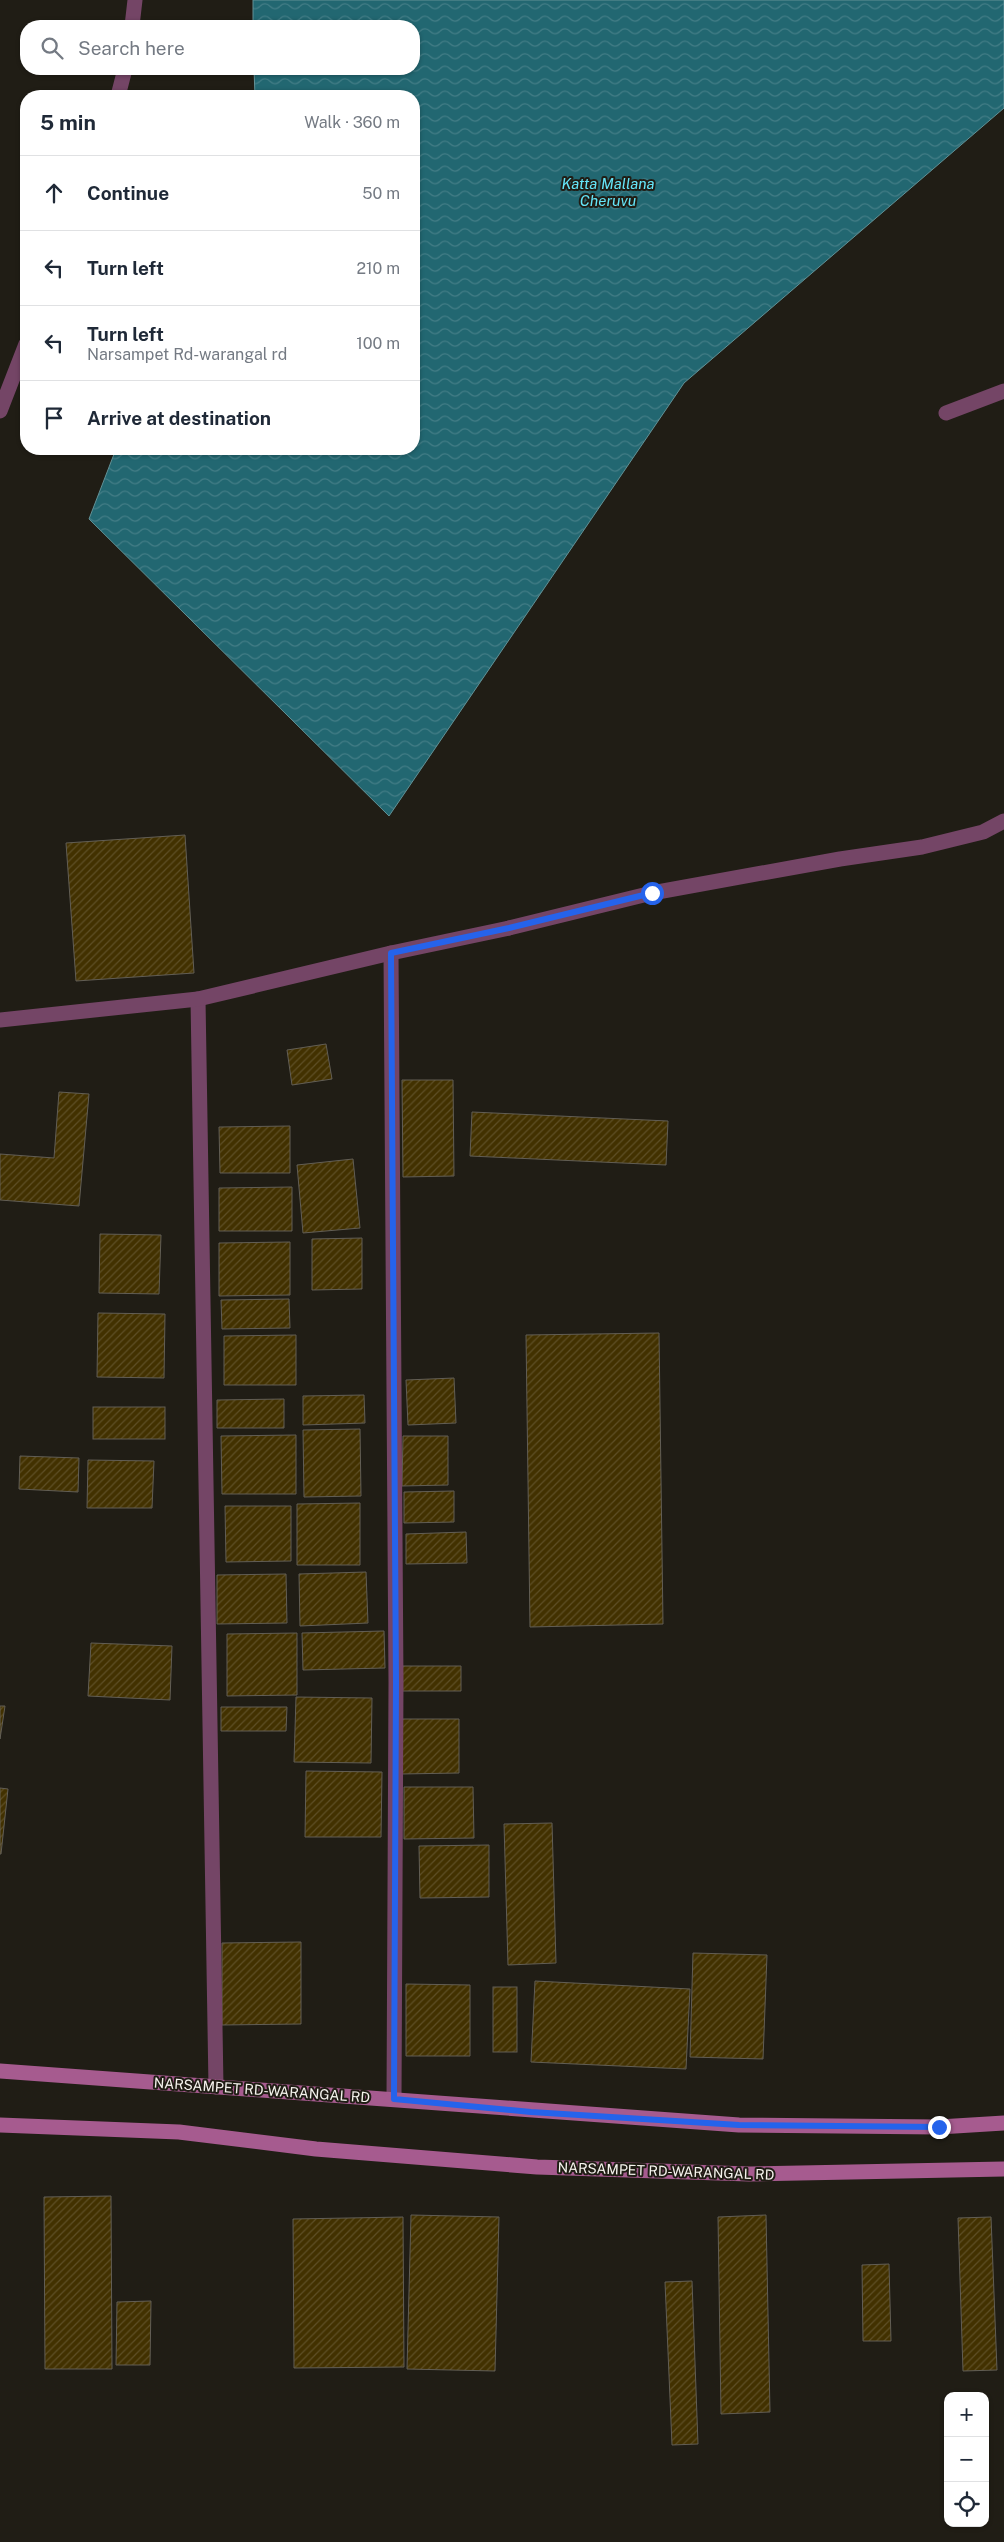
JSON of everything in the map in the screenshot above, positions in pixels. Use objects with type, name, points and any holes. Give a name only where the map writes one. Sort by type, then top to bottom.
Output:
[{"type":"main road","name":"NARSAMPET RD-WARANGAL RD","points":[[0,2071],[394,2099],[531,2112],[739,2125],[939,2127],[1004,2123]]},
{"type":"main road","name":"NARSAMPET RD-WARANGAL RD","points":[[0,2125],[179,2132],[316,2149],[537,2167],[749,2174],[1004,2168]]},
{"type":"street","points":[[133,20],[135,0]]},
{"type":"street","points":[[120,90],[123,75]]},
{"type":"street","points":[[0,411],[20,359]]},
{"type":"street","points":[[946,413],[1004,391]]},
{"type":"street","points":[[0,1020],[198,999],[391,953],[509,928],[652,893],[840,859],[922,847],[983,832],[1004,821]]},
{"type":"street","points":[[391,953],[396,1672],[394,2099]]},
{"type":"street","points":[[198,999],[216,2087]]},
{"type":"water","name":"Katta Mallana Cheruvu","points":[[253,0],[1004,0],[1004,108],[684,383],[389,816],[89,519],[114,455],[420,455],[420,90],[255,90],[254,75],[420,75],[420,20],[253,20]]},
{"type":"building","points":[[185,835],[194,973],[76,981],[66,843]]},
{"type":"building","points":[[326,1044],[332,1079],[292,1085],[287,1050]]},
{"type":"building","points":[[402,1080],[453,1080],[454,1176],[403,1177]]},
{"type":"building","points":[[59,1092],[89,1094],[79,1206],[0,1200],[0,1154],[54,1158]]},
{"type":"building","points":[[472,1112],[668,1121],[666,1165],[470,1156]]},
{"type":"building","points":[[290,1126],[290,1173],[220,1173],[219,1127]]},
{"type":"building","points":[[353,1159],[360,1228],[303,1233],[297,1165]]},
{"type":"building","points":[[292,1187],[292,1231],[219,1231],[219,1188]]},
{"type":"building","points":[[100,1234],[161,1235],[159,1294],[99,1293]]},
{"type":"building","points":[[362,1238],[362,1289],[312,1290],[312,1239]]},
{"type":"building","points":[[290,1242],[290,1295],[219,1296],[219,1243]]},
{"type":"building","points":[[289,1299],[290,1328],[222,1329],[221,1300]]},
{"type":"building","points":[[98,1313],[165,1314],[164,1378],[97,1377]]},
{"type":"building","points":[[659,1333],[663,1624],[530,1627],[526,1335]]},
{"type":"building","points":[[296,1335],[296,1385],[224,1385],[224,1336]]},
{"type":"building","points":[[454,1378],[456,1423],[408,1425],[406,1380]]},
{"type":"building","points":[[364,1395],[365,1423],[303,1425],[303,1396]]},
{"type":"building","points":[[284,1399],[284,1428],[217,1428],[217,1400]]},
{"type":"building","points":[[93,1407],[165,1407],[165,1439],[93,1439]]},
{"type":"building","points":[[360,1429],[361,1496],[304,1497],[303,1430]]},
{"type":"building","points":[[296,1435],[296,1494],[222,1494],[221,1436]]},
{"type":"building","points":[[403,1436],[448,1436],[448,1485],[402,1486]]},
{"type":"building","points":[[20,1456],[79,1458],[78,1492],[19,1489]]},
{"type":"building","points":[[88,1460],[154,1461],[152,1508],[87,1508]]},
{"type":"building","points":[[454,1491],[454,1522],[404,1523],[404,1492]]},
{"type":"building","points":[[360,1503],[360,1565],[297,1565],[297,1504]]},
{"type":"building","points":[[225,1506],[291,1506],[291,1561],[226,1562]]},
{"type":"building","points":[[466,1532],[467,1563],[406,1564],[406,1534]]},
{"type":"building","points":[[366,1572],[368,1623],[300,1626],[299,1574]]},
{"type":"building","points":[[286,1574],[287,1623],[217,1624],[217,1575]]},
{"type":"building","points":[[384,1631],[385,1668],[303,1670],[302,1633]]},
{"type":"building","points":[[297,1633],[297,1695],[227,1696],[227,1634]]},
{"type":"building","points":[[91,1643],[172,1646],[170,1700],[88,1696]]},
{"type":"building","points":[[400,1666],[461,1666],[461,1691],[399,1691]]},
{"type":"building","points":[[296,1697],[372,1698],[371,1763],[294,1762]]},
{"type":"building","points":[[0,1706],[5,1706],[0,1739]]},
{"type":"building","points":[[221,1707],[287,1707],[286,1731],[221,1731]]},
{"type":"building","points":[[401,1719],[459,1719],[459,1773],[401,1774]]},
{"type":"building","points":[[306,1771],[382,1772],[381,1837],[305,1837]]},
{"type":"building","points":[[404,1787],[473,1787],[474,1838],[404,1839]]},
{"type":"building","points":[[0,1788],[8,1789],[1,1854],[0,1854]]},
{"type":"building","points":[[552,1823],[556,1963],[508,1965],[504,1824]]},
{"type":"building","points":[[489,1845],[489,1897],[420,1898],[419,1846]]},
{"type":"building","points":[[301,1942],[301,2024],[222,2025],[222,1943]]},
{"type":"building","points":[[693,1953],[767,1955],[763,2059],[690,2057]]},
{"type":"building","points":[[535,1981],[690,1989],[686,2069],[531,2062]]},
{"type":"building","points":[[406,1984],[470,1985],[470,2056],[406,2056]]},
{"type":"building","points":[[493,1987],[517,1987],[517,2052],[493,2052]]},
{"type":"building","points":[[111,2196],[112,2369],[45,2369],[44,2197]]},
{"type":"building","points":[[411,2215],[499,2217],[495,2371],[407,2369]]},
{"type":"building","points":[[766,2215],[770,2412],[721,2414],[718,2217]]},
{"type":"building","points":[[403,2217],[404,2367],[294,2368],[293,2219]]},
{"type":"building","points":[[991,2217],[997,2370],[963,2371],[958,2218]]},
{"type":"building","points":[[889,2264],[891,2341],[863,2341],[862,2265]]},
{"type":"building","points":[[692,2281],[698,2444],[672,2445],[665,2282]]},
{"type":"building","points":[[151,2301],[150,2365],[116,2365],[117,2302]]},
{"type":"route","points":[[652,893],[509,928],[391,953],[396,1682],[394,2099],[531,2112],[739,2125],[939,2127]]}]
